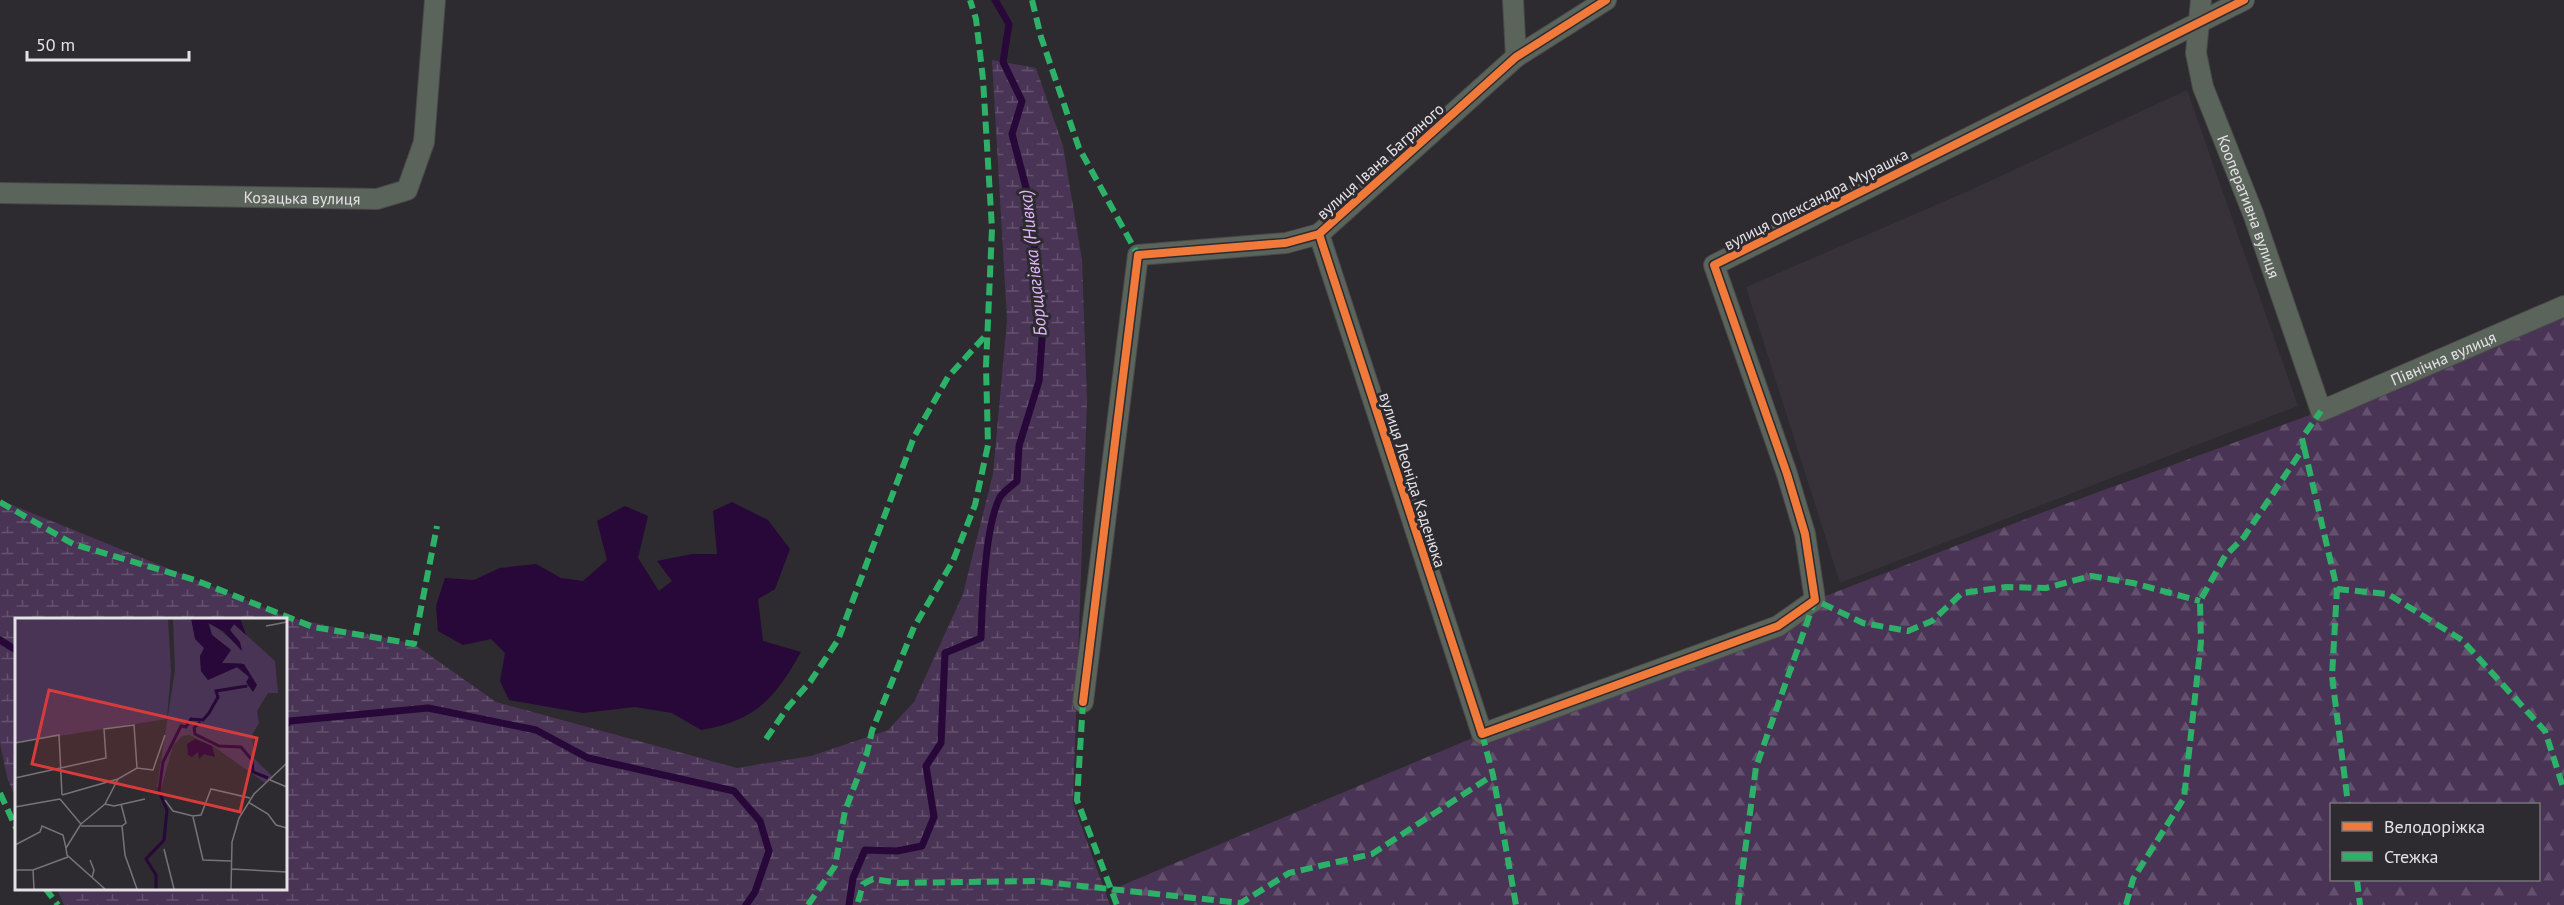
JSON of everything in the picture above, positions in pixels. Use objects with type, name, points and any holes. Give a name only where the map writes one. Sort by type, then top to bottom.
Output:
[{"type":"street","name":"Козацька вулиця","points":[[0,193],[377,199],[407,190],[424,142],[435,0]]},
{"type":"street","points":[[1513,0],[1516,57]]},
{"type":"street","name":"вулиця Івана Багряного","points":[[1083,702],[1138,255],[1286,243],[1319,234],[1516,57],[1606,0]]},
{"type":"street","name":"Кооперативна вулиця","points":[[2201,0],[2196,53],[2203,87],[2254,216],[2321,411]]},
{"type":"street","name":"вулиця Олександра Мурашка","points":[[1482,734],[1778,626],[1815,600],[1804,534],[1787,474],[1714,265],[2244,0]]},
{"type":"street","name":"вулиця Леоніда Каденюка","points":[[1319,234],[1482,734]]},
{"type":"street","name":"Північна вулиця","points":[[2321,411],[2564,306]]},
{"type":"shaded area","points":[[2187,90],[2298,406],[1840,583],[1746,287],[1966,192]]},
{"type":"shaded area","points":[[732,502],[768,520],[790,549],[775,589],[758,599],[763,641],[801,652],[772,695],[762,705],[736,720],[701,730],[672,713],[635,707],[583,713],[509,700],[500,681],[505,653],[491,639],[463,645],[438,631],[436,606],[445,578],[474,580],[500,568],[536,564],[561,578],[583,581],[607,560],[597,521],[625,506],[648,516],[638,558],[659,591],[672,581],[657,561],[692,554],[717,554],[713,511]]},
{"type":"green space","points":[[992,60],[1036,68],[1063,146],[1082,260],[1087,400],[1073,803],[1110,905],[64,905],[57,890],[286,890],[286,618],[15,618],[15,797],[7,777],[0,743],[0,500],[287,617],[414,644],[496,702],[737,768],[811,756],[888,730],[914,702],[963,594],[993,474],[1007,320]]},
{"type":"green space","points":[[2564,306],[2564,905],[1113,905],[1111,890],[1482,734],[1778,626],[1815,600],[2049,510],[2321,411]]},
{"type":"waterway","name":"Борщагівка (Нивка)","points":[[849,905],[853,878],[865,850],[897,851],[922,846],[934,817],[926,766],[941,743],[945,653],[981,638],[985,565],[991,526],[1000,497],[1017,481],[1019,446],[1039,381],[1043,325],[1029,199],[1012,134],[1022,101],[1003,62],[1009,24],[995,0]]},
{"type":"waterway","points":[[0,640],[15,649]]},
{"type":"waterway","points":[[286,724],[290,721],[428,708],[536,730],[588,758],[734,791],[760,821],[769,851],[755,892],[746,905]]},
{"type":"marked path","points":[[808,905],[835,866],[845,811],[867,753],[872,731],[914,627],[953,561],[975,505],[988,445],[986,366],[992,229],[983,79],[976,19],[970,0]]},
{"type":"marked path","points":[[1032,0],[1041,37],[1079,148],[1138,255]]},
{"type":"marked path","points":[[766,739],[788,707],[810,682],[838,640],[914,437],[948,377],[987,334]]},
{"type":"marked path","points":[[2126,905],[2133,879],[2184,798],[2201,642],[2200,601],[2225,556],[2244,537],[2304,447],[2302,438],[2321,411]]},
{"type":"marked path","points":[[2304,447],[2337,589],[2332,676],[2348,803]]},
{"type":"marked path","points":[[0,502],[73,544],[195,580],[313,627],[414,644],[437,526]]},
{"type":"marked path","points":[[1738,905],[1756,767],[1815,600],[1863,623],[1908,631],[1932,621],[1962,593],[2006,587],[2046,588],[2091,576],[2133,583],[2200,601]]},
{"type":"marked path","points":[[2337,589],[2388,594],[2462,640],[2545,731],[2564,790]]},
{"type":"marked path","points":[[1083,702],[1077,800],[1117,905]]},
{"type":"marked path","points":[[1482,734],[1493,775],[1516,905]]},
{"type":"marked path","points":[[858,902],[863,884],[873,879],[899,883],[1035,881],[1241,903],[1289,873],[1372,854],[1493,775]]},
{"type":"marked path","points":[[0,793],[15,826]]},
{"type":"marked path","points":[[2357,881],[2360,905]]},
{"type":"marked path","points":[[47,890],[58,905]]},
{"type":"cycle path","points":[[1083,702],[1138,255],[1286,243],[1319,234],[1516,57],[1606,0]]},
{"type":"cycle path","points":[[1319,234],[1482,734],[1778,626],[1815,600],[1805,534],[1787,474],[1714,265],[2244,0]]}]
